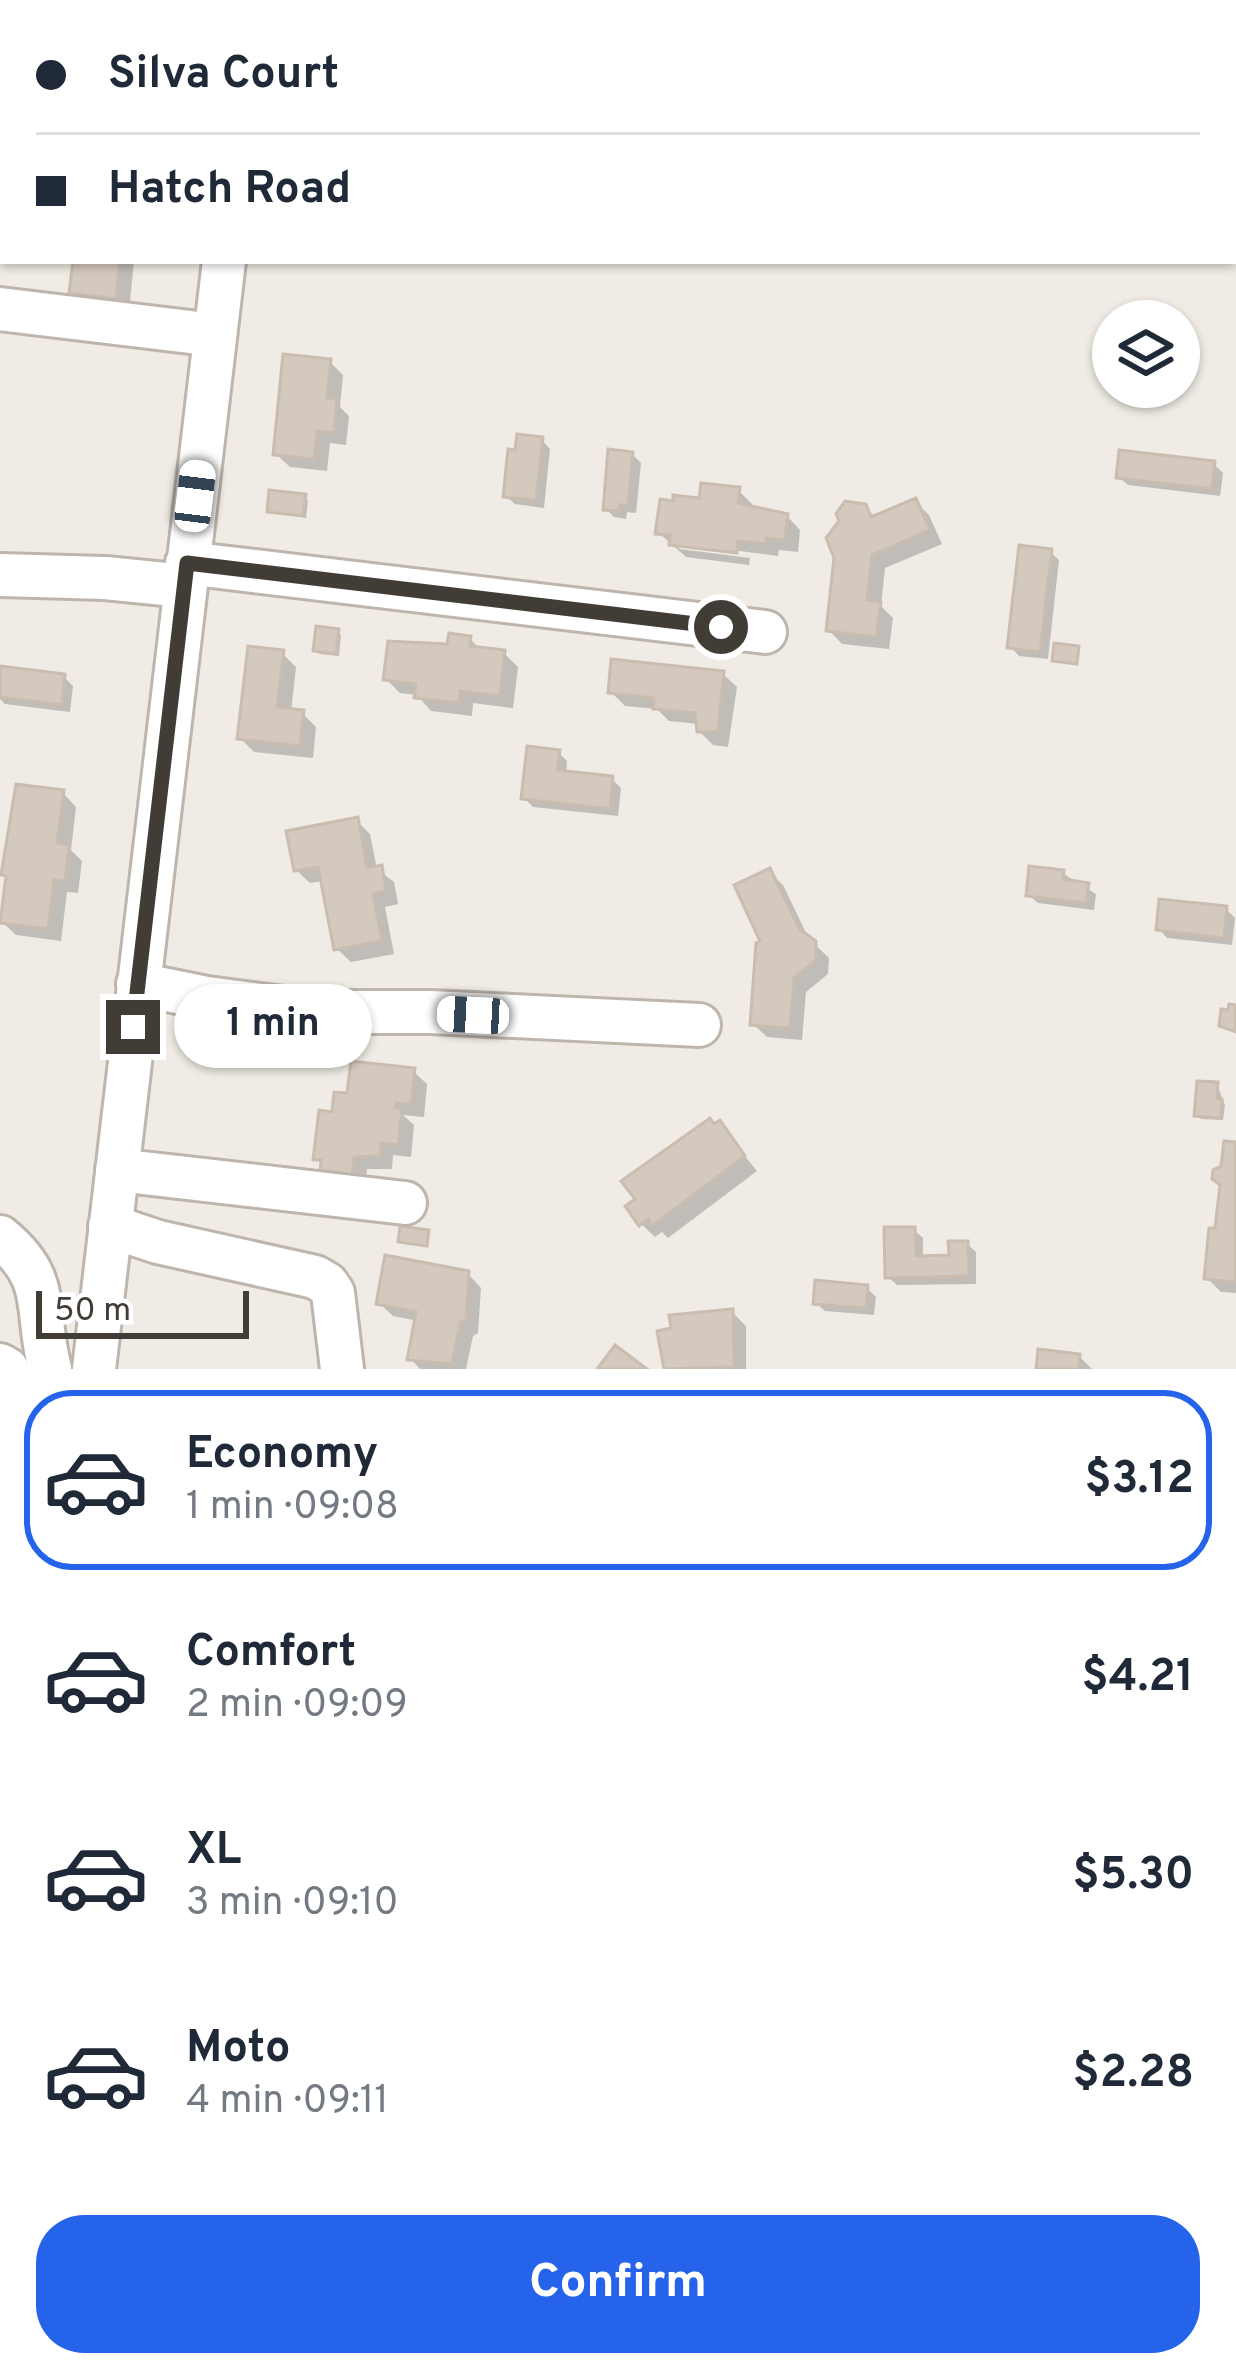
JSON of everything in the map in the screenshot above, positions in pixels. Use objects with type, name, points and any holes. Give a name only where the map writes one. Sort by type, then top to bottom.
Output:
[{"type":"street","points":[[94,1369],[224,264]]},
{"type":"street","points":[[0,309],[215,335]]},
{"type":"street","points":[[0,575],[186,574],[766,632]]},
{"type":"street","points":[[138,984],[314,1012],[430,1012],[699,1025]]},
{"type":"street","points":[[117,1170],[405,1203]]},
{"type":"street","points":[[110,1226],[158,1242],[315,1277],[327,1284],[333,1293],[342,1369]]},
{"type":"street","points":[[0,1237],[25,1257],[35,1274],[50,1369]]},
{"type":"building","points":[[73,264],[120,264],[116,299],[69,293]]},
{"type":"building","points":[[283,354],[331,359],[327,398],[337,399],[334,433],[317,431],[314,459],[273,455]]},
{"type":"building","points":[[517,434],[543,437],[536,500],[503,497],[508,449],[515,450]]},
{"type":"building","points":[[608,449],[633,452],[628,505],[619,505],[619,511],[603,510]]},
{"type":"building","points":[[1119,450],[1215,461],[1212,489],[1116,478]]},
{"type":"building","points":[[701,483],[740,487],[738,503],[788,514],[785,540],[738,541],[737,553],[669,545],[670,535],[655,534],[660,499],[673,501],[673,495],[699,498]]},
{"type":"building","points":[[269,490],[306,494],[303,516],[267,512]]},
{"type":"building","points":[[916,498],[930,530],[872,555],[867,600],[881,602],[876,637],[826,631],[834,558],[826,538],[839,521],[836,514],[845,501],[866,504],[871,517]]},
{"type":"building","points":[[1019,545],[1052,549],[1040,652],[1007,648]]},
{"type":"building","points":[[316,626],[339,629],[336,654],[313,651]]},
{"type":"building","points":[[449,633],[471,636],[470,646],[505,650],[500,696],[460,691],[459,703],[414,698],[416,684],[383,680],[388,641],[447,644]]},
{"type":"building","points":[[1054,643],[1079,646],[1077,664],[1052,661]]},
{"type":"building","points":[[248,646],[284,650],[277,707],[304,710],[300,746],[237,739]]},
{"type":"building","points":[[611,659],[724,671],[718,732],[697,732],[695,713],[653,709],[654,698],[608,693]]},
{"type":"building","points":[[0,666],[65,674],[62,705],[0,697]]},
{"type":"building","points":[[527,746],[560,750],[557,770],[613,776],[610,809],[521,799]]},
{"type":"building","points":[[16,784],[64,790],[57,843],[69,845],[65,881],[54,880],[48,929],[0,923],[6,876],[1,875]]},
{"type":"building","points":[[358,817],[367,868],[382,865],[386,891],[373,894],[382,941],[334,950],[318,867],[294,871],[286,831]]},
{"type":"building","points":[[1029,866],[1064,870],[1063,879],[1089,883],[1086,903],[1026,896]]},
{"type":"building","points":[[770,868],[799,929],[816,941],[816,960],[794,978],[790,1028],[750,1025],[756,943],[760,941],[734,885]]},
{"type":"building","points":[[1159,899],[1227,906],[1224,938],[1156,930]]},
{"type":"building","points":[[1229,1004],[1236,1005],[1236,1032],[1219,1026],[1221,1009],[1228,1010]]},
{"type":"building","points":[[351,1061],[415,1068],[411,1104],[396,1103],[395,1108],[402,1109],[398,1145],[381,1143],[380,1156],[354,1157],[352,1175],[320,1172],[321,1160],[313,1160],[319,1110],[332,1112],[334,1092],[347,1093]]},
{"type":"building","points":[[1197,1081],[1218,1082],[1221,1118],[1194,1116]]},
{"type":"building","points":[[710,1118],[714,1124],[720,1120],[745,1156],[652,1226],[648,1219],[639,1226],[625,1206],[635,1199],[621,1181]]},
{"type":"building","points":[[1224,1141],[1236,1142],[1236,1282],[1204,1279],[1209,1228],[1215,1228],[1220,1185],[1212,1179],[1213,1170],[1221,1166]]},
{"type":"building","points":[[400,1226],[429,1230],[427,1246],[398,1242]]},
{"type":"building","points":[[884,1227],[915,1227],[916,1256],[949,1255],[948,1241],[968,1241],[969,1276],[885,1278]]},
{"type":"building","points":[[385,1255],[469,1271],[466,1319],[460,1323],[452,1364],[407,1360],[416,1312],[376,1304]]},
{"type":"building","points":[[815,1280],[868,1285],[866,1308],[813,1304]]},
{"type":"building","points":[[733,1309],[734,1367],[664,1369],[657,1331],[671,1328],[669,1315]]},
{"type":"building","points":[[615,1345],[647,1369],[597,1369]]},
{"type":"building","points":[[1038,1349],[1080,1354],[1079,1369],[1036,1369]]},
{"type":"route","points":[[133,1027],[187,563],[721,627]]}]
